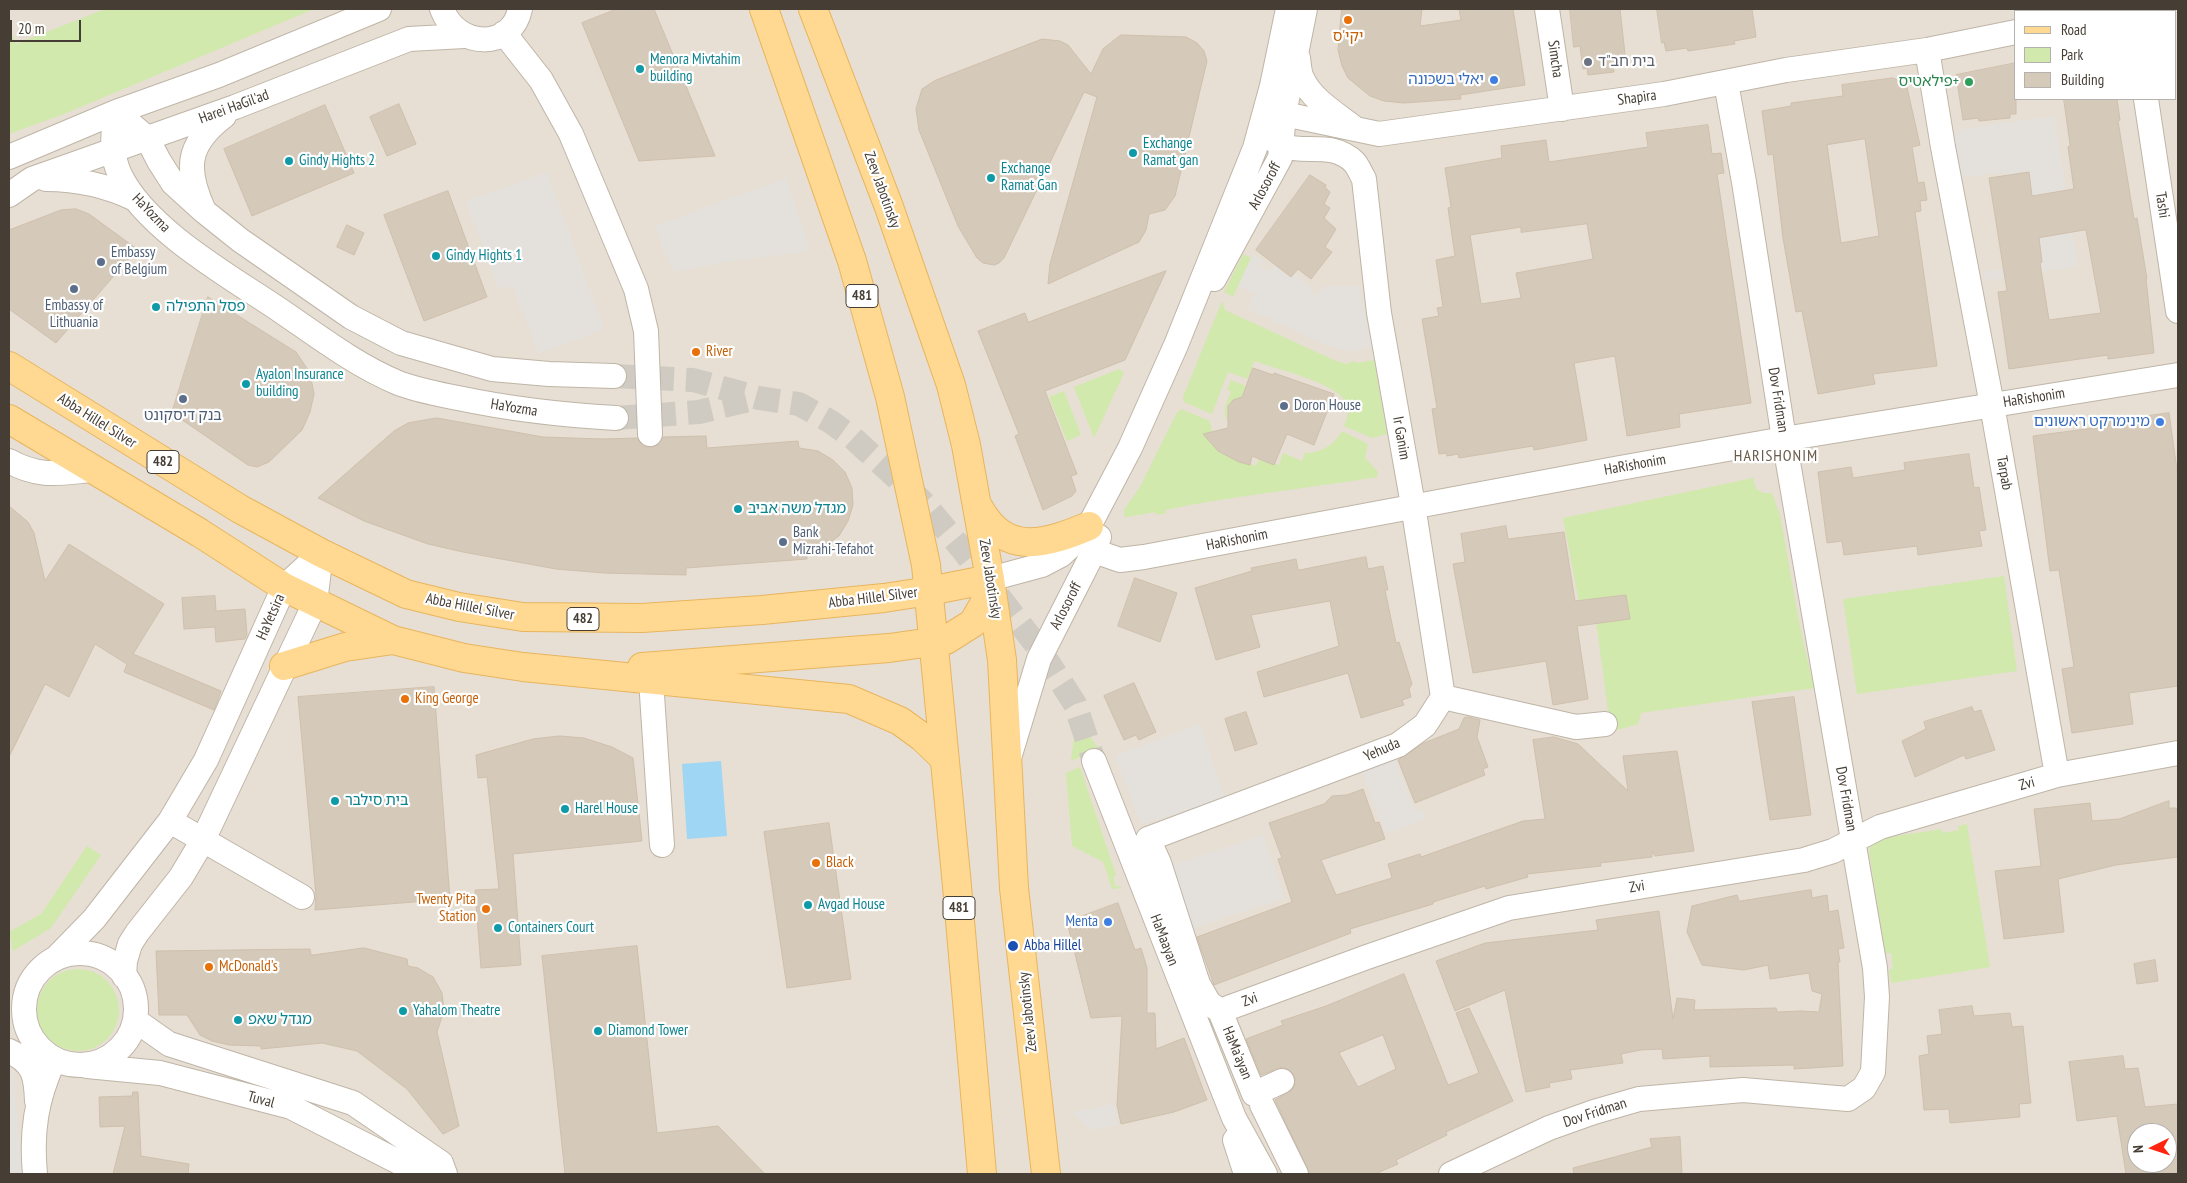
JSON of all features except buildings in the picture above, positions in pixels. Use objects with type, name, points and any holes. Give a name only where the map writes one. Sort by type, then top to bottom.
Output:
[{"type":"main road","name":"481","points":[[764,9],[852,261],[890,397],[926,564],[982,1174]]},
{"type":"main road","name":"Zeev Jabotinsky","points":[[813,9],[889,208],[951,385],[977,504],[1002,660],[1006,766],[1014,888],[1046,1174]]},
{"type":"main road","name":"Abba Hillel Silver","points":[[9,366],[240,510],[321,553],[406,594],[459,606],[523,618],[616,618],[762,610],[929,591],[990,579]]},
{"type":"main road","points":[[9,419],[200,533],[284,587],[393,640],[464,658],[523,667],[849,699],[900,721],[922,737],[944,758]]},
{"type":"main road","points":[[977,504],[986,520],[995,530],[1014,540],[1030,542],[1091,539]]},
{"type":"main road","points":[[593,674],[650,666],[946,640],[973,624],[984,604],[990,579]]},
{"type":"main road","points":[[284,666],[345,647],[393,640]]},
{"type":"street","points":[[9,156],[116,112],[219,75],[379,9]]},
{"type":"street","points":[[442,9],[454,29],[464,36]]},
{"type":"street","points":[[520,9],[513,24],[504,33],[541,80],[571,134],[636,289],[646,330],[650,434]]},
{"type":"street","name":"Arlosoroff","points":[[1006,766],[1039,659],[1176,345],[1262,128],[1288,9]]},
{"type":"street","name":"Arlosoroff","points":[[1176,345],[1242,232],[1266,180],[1280,158],[1284,114],[1306,9]]},
{"type":"street","name":"Simcha","points":[[1547,9],[1562,109]]},
{"type":"street","name":"Shapira","points":[[1284,114],[1369,132],[1562,109],[1726,83],[1786,70],[1927,50],[2014,32]]},
{"type":"street","name":"Harei HaGil'ad","points":[[9,195],[32,179],[235,107],[409,39],[464,36],[484,40],[495,38],[504,33]]},
{"type":"street","name":"Tarpab","points":[[1927,50],[1957,229],[1992,405],[2057,776]]},
{"type":"street","points":[[1298,54],[1301,76],[1307,88],[1327,107],[1369,132]]},
{"type":"street","name":"Dov Fridman","points":[[1451,1174],[1549,1128],[1594,1112],[1639,1100],[1743,1090],[1848,1099],[1864,1088],[1873,1072],[1876,984],[1854,841],[1784,439],[1744,182],[1726,83]]},
{"type":"street","name":"Tashi","points":[[2146,100],[2178,311]]},
{"type":"street","points":[[205,212],[194,182],[192,163],[195,148],[206,130],[235,107]]},
{"type":"street","points":[[116,112],[147,138],[159,162],[173,183],[205,212],[240,240],[351,317],[400,343],[492,369],[548,374],[614,376]]},
{"type":"street","name":"HaYozma","points":[[116,112],[112,150],[120,175],[135,199],[166,230],[204,258],[367,368],[397,383],[433,393],[544,413],[616,418]]},
{"type":"street","points":[[1282,146],[1270,138],[1262,128],[1284,114]]},
{"type":"street","name":"Ir Ganim","points":[[1369,132],[1361,155],[1379,313],[1444,697]]},
{"type":"street","name":"Ir Ganim","points":[[1282,146],[1325,148],[1343,155],[1355,162],[1364,179]]},
{"type":"street","points":[[32,179],[68,179],[89,182],[113,188],[135,199]]},
{"type":"street","name":"HaRishonim","points":[[1091,539],[1120,560],[1144,557],[1413,505],[1784,439],[2178,375]]},
{"type":"street","points":[[9,461],[18,466],[45,474],[92,470]]},
{"type":"street","name":"Arlosoroff","points":[[990,579],[1042,565],[1061,555],[1076,542],[1091,539]]},
{"type":"street","points":[[124,976],[125,961],[130,944],[137,932],[181,877],[203,840],[315,603],[321,553]]},
{"type":"street","name":"HaYetsira","points":[[56,958],[94,919],[170,822],[206,760],[284,587],[321,553]]},
{"type":"street","points":[[651,680],[662,845]]},
{"type":"street","points":[[1444,697],[1576,727],[1605,724]]},
{"type":"street","name":"Yehuda","points":[[1148,839],[1398,745],[1425,725],[1444,697]]},
{"type":"street","points":[[2057,776],[2178,753]]},
{"type":"street","name":"HaMaayan","points":[[1094,761],[1234,1118],[1265,1174]]},
{"type":"street","name":"Zvi","points":[[1220,1011],[1509,908],[1804,860],[1834,851],[1880,827],[2057,776]]},
{"type":"street","points":[[170,822],[302,896]]},
{"type":"street","name":"HaMaayan","points":[[1148,839],[1159,863],[1198,984],[1209,1003],[1220,1011]]},
{"type":"street","points":[[72,954],[88,954],[104,958],[117,967],[124,976],[130,985],[135,1002],[135,1020],[129,1036],[118,1051],[104,1061],[87,1066],[70,1065],[54,1060],[20,1038],[25,1023],[23,1007],[26,991],[33,978],[44,966],[56,958],[72,954]]},
{"type":"street","points":[[9,986],[33,978]]},
{"type":"street","name":"HaMa'ayan","points":[[1220,1011],[1254,1094],[1282,1081]]},
{"type":"street","name":"Tuval","points":[[135,1020],[169,1044],[353,1103],[440,1162],[445,1174]]},
{"type":"street","points":[[9,1051],[22,1057],[32,1069],[36,1080],[38,1103],[33,1140],[34,1174]]},
{"type":"street","points":[[38,1103],[54,1060]]},
{"type":"street","name":"Tuval","points":[[87,1066],[160,1073],[291,1107],[422,1174]]},
{"type":"street","points":[[1262,1105],[1296,1174]]},
{"type":"street","name":"HaMaayan","points":[[1234,1118],[1235,1140],[1246,1174]]},
{"type":"shaded area","points":[[9,9],[2178,9],[2178,1174],[9,1174]]},
{"type":"shaded area","points":[[2054,116],[2078,266],[1983,281],[1982,272],[2020,266],[2041,194],[2009,199],[2004,172],[1958,178],[1951,137],[1956,135],[1956,130]]},
{"type":"shaded area","points":[[547,172],[604,329],[538,354],[513,286],[499,290],[466,201]]},
{"type":"shaded area","points":[[786,178],[810,251],[732,261],[673,272],[654,226]]},
{"type":"shaded area","points":[[1253,254],[1266,263],[1262,262],[1259,265],[1269,272],[1275,265],[1291,277],[1294,273],[1311,287],[1314,298],[1324,286],[1360,286],[1365,317],[1373,347],[1349,352],[1324,344],[1248,309],[1254,293],[1238,286]]},
{"type":"shaded area","points":[[1200,724],[1225,800],[1141,824],[1115,756]]},
{"type":"shaded area","points":[[1381,755],[1384,764],[1395,759],[1415,811],[1422,809],[1426,819],[1386,834],[1358,763]]},
{"type":"shaded area","points":[[1263,835],[1284,898],[1190,929],[1170,866]]},
{"type":"shaded area","points":[[13,1068],[22,1174],[9,1174],[9,1070]]},
{"type":"shaded area","points":[[1114,1104],[1119,1125],[1090,1130],[1072,1112]]},
{"type":"green space","points":[[105,9],[314,9],[64,114],[9,134],[9,27],[16,44]]},
{"type":"green space","points":[[1243,254],[1251,258],[1233,297],[1224,292]]},
{"type":"green space","points":[[1222,301],[1225,310],[1336,361],[1347,364],[1354,361],[1357,363],[1374,360],[1387,434],[1372,438],[1344,426],[1348,409],[1344,400],[1338,394],[1317,382],[1254,361],[1248,379],[1228,372],[1212,414],[1184,402],[1183,397]]},
{"type":"green space","points":[[1119,369],[1124,373],[1094,438],[1074,387]]},
{"type":"green space","points":[[1231,380],[1246,386],[1242,398],[1233,400],[1228,405],[1231,424],[1225,413],[1231,391],[1227,390]]},
{"type":"green space","points":[[1064,391],[1081,435],[1067,441],[1049,397]]},
{"type":"green space","points":[[1181,409],[1210,421],[1215,439],[1226,451],[1256,466],[1260,457],[1279,465],[1283,453],[1302,461],[1305,453],[1322,450],[1335,440],[1342,431],[1368,444],[1365,458],[1378,472],[1377,477],[1218,500],[1165,510],[1166,513],[1156,515],[1155,512],[1124,516],[1124,510],[1140,487],[1176,414]]},
{"type":"green space","points":[[1753,478],[1756,489],[1763,493],[1772,493],[1780,515],[1800,627],[1814,688],[1641,713],[1638,724],[1611,732],[1594,606],[1580,607],[1563,518]]},
{"type":"green space","points":[[2004,576],[2017,671],[1857,694],[1843,599]]},
{"type":"green space","points":[[1076,718],[1099,749],[1071,761]]},
{"type":"green space","points":[[1080,767],[1116,875],[1113,877],[1116,887],[1120,886],[1121,888],[1112,889],[1109,875],[1103,862],[1072,846],[1066,773]]},
{"type":"green space","points":[[1967,824],[1990,967],[1891,983],[1889,970],[1893,968],[1891,953],[1885,953],[1869,851],[1871,844],[1877,839],[1942,829],[1942,833],[1959,830],[1958,826]]},
{"type":"green space","points":[[87,846],[101,855],[51,928],[13,951],[9,932],[41,914]]},
{"type":"green space","points":[[78,969],[94,973],[107,981],[115,994],[119,1010],[115,1026],[107,1039],[94,1047],[78,1051],[62,1047],[49,1039],[41,1026],[37,1010],[41,994],[49,981],[62,973]]},
{"type":"water","points":[[721,761],[727,836],[687,839],[682,764]]},
{"type":"tunnel","points":[[614,376],[693,380],[759,398],[799,404],[831,422],[853,438],[922,501],[962,549],[1041,651],[1075,704],[1094,761]]},
{"type":"tunnel","points":[[616,418],[699,412],[757,398]]},
{"type":"place","name":"יקי'ס","points":[[1348,20]]},
{"type":"place","name":"בית חב\"ד","points":[[1588,62]]},
{"type":"place","name":"Menora Mivtahim building","points":[[640,69]]},
{"type":"place","name":"יאלי בשכונה","points":[[1494,80]]},
{"type":"place","name":"פילאטיס+","points":[[1969,82]]},
{"type":"place","name":"Exchange Ramat gan","points":[[1133,153]]},
{"type":"place","name":"Gindy Hights 2","points":[[289,161]]},
{"type":"place","name":"Exchange Ramat Gan","points":[[991,178]]},
{"type":"place","name":"Gindy Hights 1","points":[[436,256]]},
{"type":"place","name":"Embassy of Belgium","points":[[101,262]]},
{"type":"place","name":"Embassy of Lithuania","points":[[74,289]]},
{"type":"place","name":"פסל התפילה","points":[[156,307]]},
{"type":"place","name":"River","points":[[696,352]]},
{"type":"place","name":"Ayalon Insurance building","points":[[246,384]]},
{"type":"place","name":"בנק דיסקונט","points":[[183,399]]},
{"type":"place","name":"Doron House","points":[[1284,406]]},
{"type":"place","name":"מינימרקט ראשונים","points":[[2160,422]]},
{"type":"place","name":"מגדל משה אביב","points":[[738,509]]},
{"type":"place","name":"Bank Mizrahi-Tefahot","points":[[783,542]]},
{"type":"place","name":"King George","points":[[405,699]]},
{"type":"place","name":"בית סילבר","points":[[335,801]]},
{"type":"place","name":"Harel House","points":[[565,809]]},
{"type":"place","name":"Black","points":[[816,863]]},
{"type":"place","name":"Avgad House","points":[[808,905]]},
{"type":"place","name":"Twenty Pita Station","points":[[486,909]]},
{"type":"place","name":"Menta","points":[[1108,922]]},
{"type":"place","name":"Containers Court","points":[[498,928]]},
{"type":"place","name":"Abba Hillel","points":[[1013,946]]},
{"type":"place","name":"McDonald's","points":[[209,967]]},
{"type":"place","name":"Yahalom Theatre","points":[[403,1011]]},
{"type":"place","name":"מגדל שאפ","points":[[238,1020]]},
{"type":"place","name":"Diamond Tower","points":[[598,1031]]},
{"type":"district","name":"HARISHONIM","points":[[1776,456]]}]
